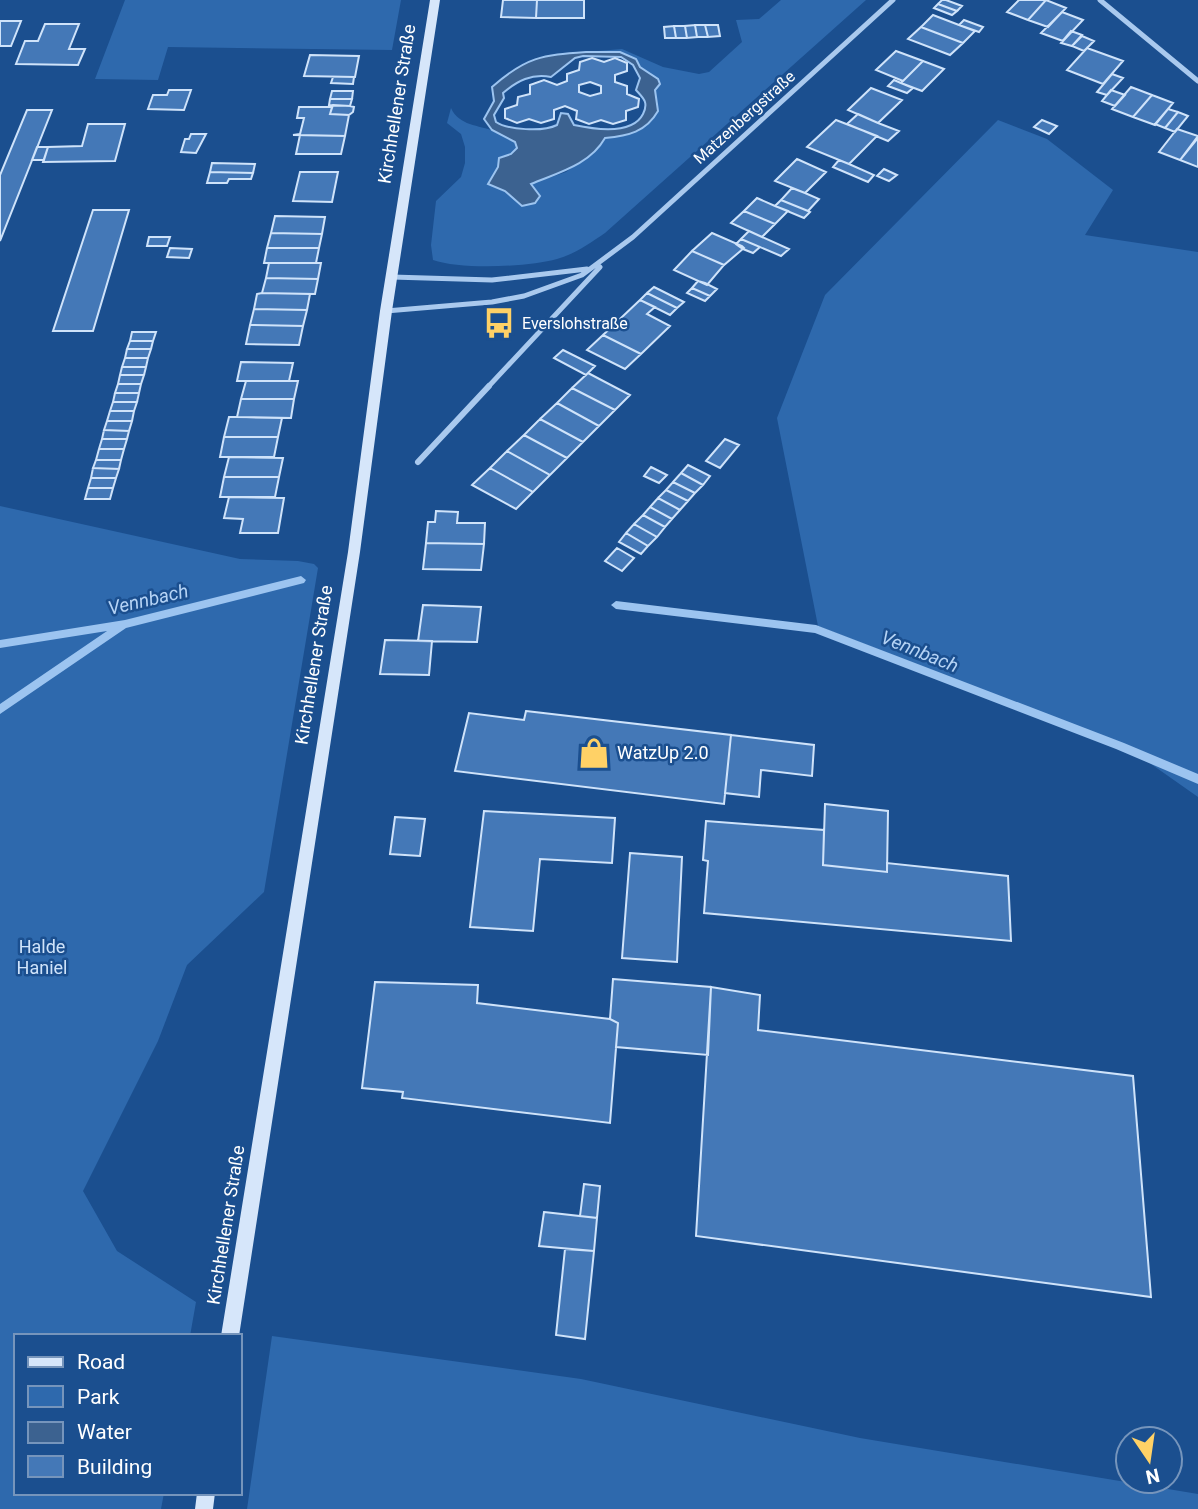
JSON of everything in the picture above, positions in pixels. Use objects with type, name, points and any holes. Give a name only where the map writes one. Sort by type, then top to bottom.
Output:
[{"type":"main road","name":"Kirchhellener Straße","points":[[230,1334],[354,552],[386,311],[435,0]]},
{"type":"street","name":"Matzenbergstraße","points":[[418,462],[612,254],[893,0]]},
{"type":"street","points":[[1100,0],[1198,81]]},
{"type":"street","name":"Matzenbergstraße","points":[[386,311],[492,302],[558,285],[594,267],[612,254]]},
{"type":"street","name":"Matzenbergstraße","points":[[392,277],[492,280],[594,267]]},
{"type":"green space","points":[[125,0],[401,0],[392,50],[168,47],[158,80],[95,79]]},
{"type":"green space","points":[[781,0],[866,0],[605,233],[582,248],[557,259],[512,265],[460,265],[433,260],[431,245],[436,201],[461,177],[465,163],[465,147],[461,134],[447,123],[451,108],[464,122],[494,131],[515,142],[517,148],[511,154],[498,158],[499,167],[488,184],[505,191],[522,206],[534,203],[540,196],[531,184],[566,172],[602,144],[605,138],[629,135],[658,104],[651,73],[640,67],[639,63],[613,52],[586,52],[622,49],[663,67],[699,74],[709,72],[742,42],[736,20],[759,19]]},
{"type":"green space","points":[[998,120],[1047,139],[1113,190],[1085,235],[1198,252],[1198,797],[1124,745],[818,626],[777,418],[825,295]]},
{"type":"green space","name":"Halde Haniel","points":[[0,506],[240,559],[298,561],[314,564],[318,568],[264,892],[187,965],[158,1041],[83,1191],[117,1251],[196,1302],[190,1334],[14,1334],[14,1495],[164,1495],[161,1509],[0,1509]]},
{"type":"green space","points":[[272,1336],[581,1379],[860,1438],[1114,1480],[1114,1495],[1184,1495],[1184,1492],[1198,1494],[1198,1509],[247,1509]]},
{"type":"water","points":[[620,52],[636,59],[640,67],[658,79],[660,84],[655,90],[658,111],[642,128],[629,134],[605,138],[582,162],[531,184],[540,196],[535,203],[522,206],[505,191],[488,184],[498,167],[499,158],[511,154],[517,148],[515,142],[492,130],[484,119],[494,101],[492,87],[515,69],[535,59],[571,53]],"holes":[[[583,56],[621,57],[633,65],[640,78],[636,90],[645,103],[643,114],[630,126],[612,129],[582,127],[574,125],[568,114],[561,113],[557,125],[543,129],[517,128],[496,122],[494,115],[504,98],[503,93],[519,82],[537,76],[551,77],[575,58]]]},
{"type":"building","points":[[503,0],[537,0],[536,18],[501,17]]},
{"type":"building","points":[[537,0],[584,0],[584,18],[536,18]]},
{"type":"building","points":[[942,0],[962,6],[957,11],[938,4]]},
{"type":"building","points":[[1019,0],[1046,0],[1028,20],[1007,12]]},
{"type":"building","points":[[1046,0],[1066,8],[1048,27],[1028,20]]},
{"type":"building","points":[[938,4],[957,11],[952,15],[934,8]]},
{"type":"building","points":[[1062,12],[1083,20],[1063,41],[1041,33]]},
{"type":"building","points":[[933,15],[975,31],[963,43],[921,27]]},
{"type":"building","points":[[964,20],[983,27],[979,32],[959,25]]},
{"type":"building","points":[[0,21],[21,21],[11,46],[0,46]]},
{"type":"building","points":[[45,24],[79,24],[69,49],[85,49],[78,65],[16,64],[25,41],[38,41]]},
{"type":"building","points":[[695,25],[697,37],[687,38],[685,26]]},
{"type":"building","points":[[695,25],[705,25],[708,37],[697,37]]},
{"type":"building","points":[[705,25],[718,25],[720,36],[708,37]]},
{"type":"building","points":[[674,26],[676,38],[665,38],[664,27]]},
{"type":"building","points":[[674,26],[685,26],[687,38],[676,38]]},
{"type":"building","points":[[921,27],[963,43],[950,55],[908,39]]},
{"type":"building","points":[[1071,31],[1082,35],[1072,46],[1061,43]]},
{"type":"building","points":[[1082,36],[1094,41],[1084,51],[1072,46]]},
{"type":"building","points":[[1087,48],[1123,61],[1103,84],[1067,70]]},
{"type":"building","points":[[896,51],[923,61],[903,81],[876,70]]},
{"type":"building","points":[[310,55],[359,56],[355,77],[304,76]]},
{"type":"building","points":[[592,58],[604,62],[615,58],[627,63],[627,71],[615,75],[615,82],[627,86],[627,94],[639,99],[638,107],[626,111],[626,120],[613,124],[601,120],[589,124],[576,119],[577,111],[565,106],[554,110],[554,119],[541,123],[529,119],[517,123],[505,118],[505,109],[517,105],[518,97],[530,94],[530,85],[544,80],[557,85],[567,81],[567,74],[579,70],[580,62]],"holes":[[[590,82],[601,86],[601,93],[590,96],[579,92],[579,85]]]},
{"type":"building","points":[[923,61],[944,69],[922,91],[901,83]]},
{"type":"building","points":[[1112,74],[1123,78],[1107,95],[1097,92]]},
{"type":"building","points":[[333,77],[354,77],[353,84],[331,83]]},
{"type":"building","points":[[894,80],[913,88],[907,93],[888,86]]},
{"type":"building","points":[[1131,87],[1152,95],[1133,117],[1112,109]]},
{"type":"building","points":[[871,88],[902,100],[878,123],[848,110]]},
{"type":"building","points":[[169,90],[191,90],[184,110],[148,109],[153,95],[167,95]]},
{"type":"building","points":[[1111,90],[1125,95],[1115,106],[1102,101]]},
{"type":"building","points":[[332,91],[353,91],[352,99],[330,99]]},
{"type":"building","points":[[1152,95],[1173,103],[1155,125],[1133,117]]},
{"type":"building","points":[[330,99],[352,99],[350,106],[329,105]]},
{"type":"building","points":[[333,105],[354,107],[353,112],[349,115],[330,114]]},
{"type":"building","points":[[299,107],[332,107],[330,114],[349,115],[345,136],[293,135],[300,134],[304,118],[297,118]]},
{"type":"building","points":[[1168,109],[1178,112],[1165,128],[1155,124]]},
{"type":"building","points":[[27,110],[52,110],[0,241],[0,175]]},
{"type":"building","points":[[1178,112],[1188,116],[1175,132],[1165,128]]},
{"type":"building","points":[[858,114],[899,131],[888,141],[847,124]]},
{"type":"building","points":[[836,120],[877,136],[849,164],[807,147]]},
{"type":"building","points":[[1042,120],[1057,126],[1049,134],[1034,127]]},
{"type":"building","points":[[88,124],[125,124],[115,161],[43,162],[48,147],[82,146]]},
{"type":"building","points":[[1177,129],[1198,136],[1180,160],[1159,152]]},
{"type":"building","points":[[191,134],[206,134],[196,153],[181,152],[185,139],[189,139]]},
{"type":"building","points":[[300,135],[345,136],[341,154],[296,154]]},
{"type":"building","points":[[1198,138],[1198,167],[1180,160]]},
{"type":"building","points":[[37,147],[48,147],[44,160],[32,160]]},
{"type":"building","points":[[797,159],[826,172],[805,193],[775,181]]},
{"type":"building","points":[[839,160],[874,175],[868,182],[833,167]]},
{"type":"building","points":[[212,163],[255,164],[253,173],[210,172]]},
{"type":"building","points":[[884,169],[897,175],[889,181],[877,176]]},
{"type":"building","points":[[210,172],[253,173],[251,179],[207,183]]},
{"type":"building","points":[[300,172],[338,172],[332,202],[293,201]]},
{"type":"building","points":[[792,188],[819,199],[808,211],[781,200]]},
{"type":"building","points":[[757,198],[788,211],[775,224],[744,211]]},
{"type":"building","points":[[781,200],[810,212],[804,218],[775,206]]},
{"type":"building","points":[[93,210],[129,210],[93,331],[53,331]]},
{"type":"building","points":[[744,211],[775,224],[762,237],[731,223]]},
{"type":"building","points":[[275,216],[325,217],[322,234],[271,233]]},
{"type":"building","points":[[749,231],[789,249],[781,256],[741,239]]},
{"type":"building","points":[[271,233],[322,234],[319,248],[267,248]]},
{"type":"building","points":[[712,233],[744,248],[724,265],[692,251]]},
{"type":"building","points":[[149,237],[170,237],[167,246],[147,246]]},
{"type":"building","points":[[741,239],[760,247],[753,253],[743,249],[736,244]]},
{"type":"building","points":[[170,248],[192,249],[189,258],[167,257]]},
{"type":"building","points":[[267,248],[319,248],[316,263],[264,263]]},
{"type":"building","points":[[692,251],[724,265],[707,285],[674,270]]},
{"type":"building","points":[[269,263],[321,263],[318,279],[266,278]]},
{"type":"building","points":[[266,278],[318,279],[315,294],[262,293]]},
{"type":"building","points":[[698,281],[717,289],[710,296],[692,288]]},
{"type":"building","points":[[654,287],[684,302],[677,308],[647,293]]},
{"type":"building","points":[[692,288],[710,296],[705,301],[687,293]]},
{"type":"building","points":[[647,293],[677,308],[670,315],[640,300]]},
{"type":"building","points":[[257,294],[310,294],[307,310],[254,309]]},
{"type":"building","points":[[640,300],[655,307],[647,314],[670,326],[641,354],[603,335]]},
{"type":"building","points":[[254,309],[307,310],[303,326],[250,325]]},
{"type":"building","points":[[250,325],[303,326],[299,345],[246,344]]},
{"type":"building","points":[[132,332],[156,332],[153,341],[130,341]]},
{"type":"building","points":[[603,335],[641,354],[625,369],[587,350]]},
{"type":"building","points":[[130,341],[153,341],[151,349],[127,349]]},
{"type":"building","points":[[127,349],[151,349],[148,358],[125,358]]},
{"type":"building","points":[[563,350],[595,366],[586,375],[554,358]]},
{"type":"building","points":[[125,358],[148,358],[146,367],[122,367]]},
{"type":"building","points":[[241,362],[293,363],[289,381],[237,381]]},
{"type":"building","points":[[122,367],[146,367],[144,375],[120,375]]},
{"type":"building","points":[[588,373],[630,395],[615,410],[572,388]]},
{"type":"building","points":[[120,375],[144,375],[141,384],[118,384]]},
{"type":"building","points":[[246,381],[298,381],[294,399],[241,399]]},
{"type":"building","points":[[118,384],[141,384],[139,393],[115,393]]},
{"type":"building","points":[[572,388],[615,410],[599,426],[557,403]]},
{"type":"building","points":[[115,393],[139,393],[137,402],[113,402]]},
{"type":"building","points":[[241,399],[294,399],[291,418],[237,417]]},
{"type":"building","points":[[113,402],[137,402],[134,411],[110,411]]},
{"type":"building","points":[[557,403],[599,426],[583,442],[540,419]]},
{"type":"building","points":[[110,411],[134,411],[132,421],[107,421]]},
{"type":"building","points":[[229,417],[282,418],[278,437],[224,437]]},
{"type":"building","points":[[540,419],[583,442],[567,458],[524,435]]},
{"type":"building","points":[[107,421],[132,421],[129,431],[104,430]]},
{"type":"building","points":[[104,430],[129,431],[127,439],[102,439]]},
{"type":"building","points":[[524,435],[567,458],[550,475],[507,451]]},
{"type":"building","points":[[224,437],[278,437],[274,457],[220,457]]},
{"type":"building","points":[[102,439],[127,439],[124,449],[99,449]]},
{"type":"building","points":[[725,439],[739,445],[720,468],[706,461]]},
{"type":"building","points":[[99,449],[124,449],[121,460],[96,460]]},
{"type":"building","points":[[507,451],[550,475],[533,492],[490,468]]},
{"type":"building","points":[[229,457],[283,458],[279,477],[224,477]]},
{"type":"building","points":[[96,460],[121,460],[119,469],[93,468]]},
{"type":"building","points":[[688,465],[710,476],[703,485],[681,473]]},
{"type":"building","points":[[651,467],[667,475],[659,483],[644,476]]},
{"type":"building","points":[[93,468],[119,469],[116,478],[91,478]]},
{"type":"building","points":[[490,468],[533,492],[516,509],[472,485]]},
{"type":"building","points":[[681,473],[703,485],[695,493],[673,482]]},
{"type":"building","points":[[224,477],[279,477],[275,497],[220,497]]},
{"type":"building","points":[[91,478],[116,478],[113,488],[88,488]]},
{"type":"building","points":[[673,482],[695,493],[688,501],[666,490]]},
{"type":"building","points":[[88,488],[113,488],[110,499],[85,499]]},
{"type":"building","points":[[666,490],[688,501],[680,510],[658,498]]},
{"type":"building","points":[[229,497],[284,498],[278,533],[240,533],[243,519],[224,518]]},
{"type":"building","points":[[658,498],[680,510],[672,519],[650,507]]},
{"type":"building","points":[[650,507],[672,519],[665,527],[643,515]]},
{"type":"building","points":[[436,511],[458,512],[457,523],[485,523],[484,544],[426,543],[428,522],[435,522]]},
{"type":"building","points":[[643,515],[665,527],[657,537],[634,524]]},
{"type":"building","points":[[634,524],[657,537],[648,546],[626,533]]},
{"type":"building","points":[[626,533],[648,546],[641,554],[619,542]]},
{"type":"building","points":[[426,543],[484,544],[481,570],[423,569]]},
{"type":"building","points":[[617,548],[634,558],[622,571],[605,561]]},
{"type":"building","points":[[423,605],[481,607],[477,642],[418,641]]},
{"type":"building","points":[[385,640],[432,641],[429,675],[380,674]]},
{"type":"building","name":"WatzUp 2.0","points":[[526,711],[731,735],[724,804],[455,771],[469,713],[524,720]]},
{"type":"building","points":[[731,735],[814,745],[812,776],[761,770],[759,797],[725,793]]},
{"type":"building","points":[[825,804],[888,811],[887,872],[823,865]]},
{"type":"building","points":[[484,811],[615,818],[612,863],[540,859],[533,931],[470,927]]},
{"type":"building","points":[[395,817],[425,819],[420,856],[390,854]]},
{"type":"building","points":[[706,821],[824,830],[823,865],[887,872],[887,863],[1008,876],[1011,941],[704,913],[708,861],[703,860]]},
{"type":"building","points":[[630,853],[682,857],[677,962],[622,958]]},
{"type":"building","points":[[613,979],[711,987],[708,1055],[616,1047],[618,1023],[610,1019]]},
{"type":"building","points":[[375,982],[478,985],[477,1003],[610,1019],[618,1023],[610,1123],[402,1098],[403,1092],[362,1088]]},
{"type":"building","points":[[711,987],[760,995],[758,1030],[1133,1076],[1151,1297],[696,1236]]},
{"type":"building","points":[[584,1184],[600,1186],[597,1218],[580,1216]]},
{"type":"building","points":[[544,1212],[597,1218],[594,1251],[539,1246]]},
{"type":"building","points":[[565,1249],[594,1251],[585,1339],[556,1335]]},
{"type":"waterway","name":"Vennbach","points":[[0,644],[125,624],[301,580]]},
{"type":"waterway","name":"Vennbach","points":[[616,605],[816,629],[1120,746],[1198,779]]},
{"type":"waterway","points":[[0,710],[122,626]]},
{"type":"place","name":"Everslohstraße","points":[[499,323]]},
{"type":"place","name":"WatzUp 2.0","points":[[594,753]]}]
